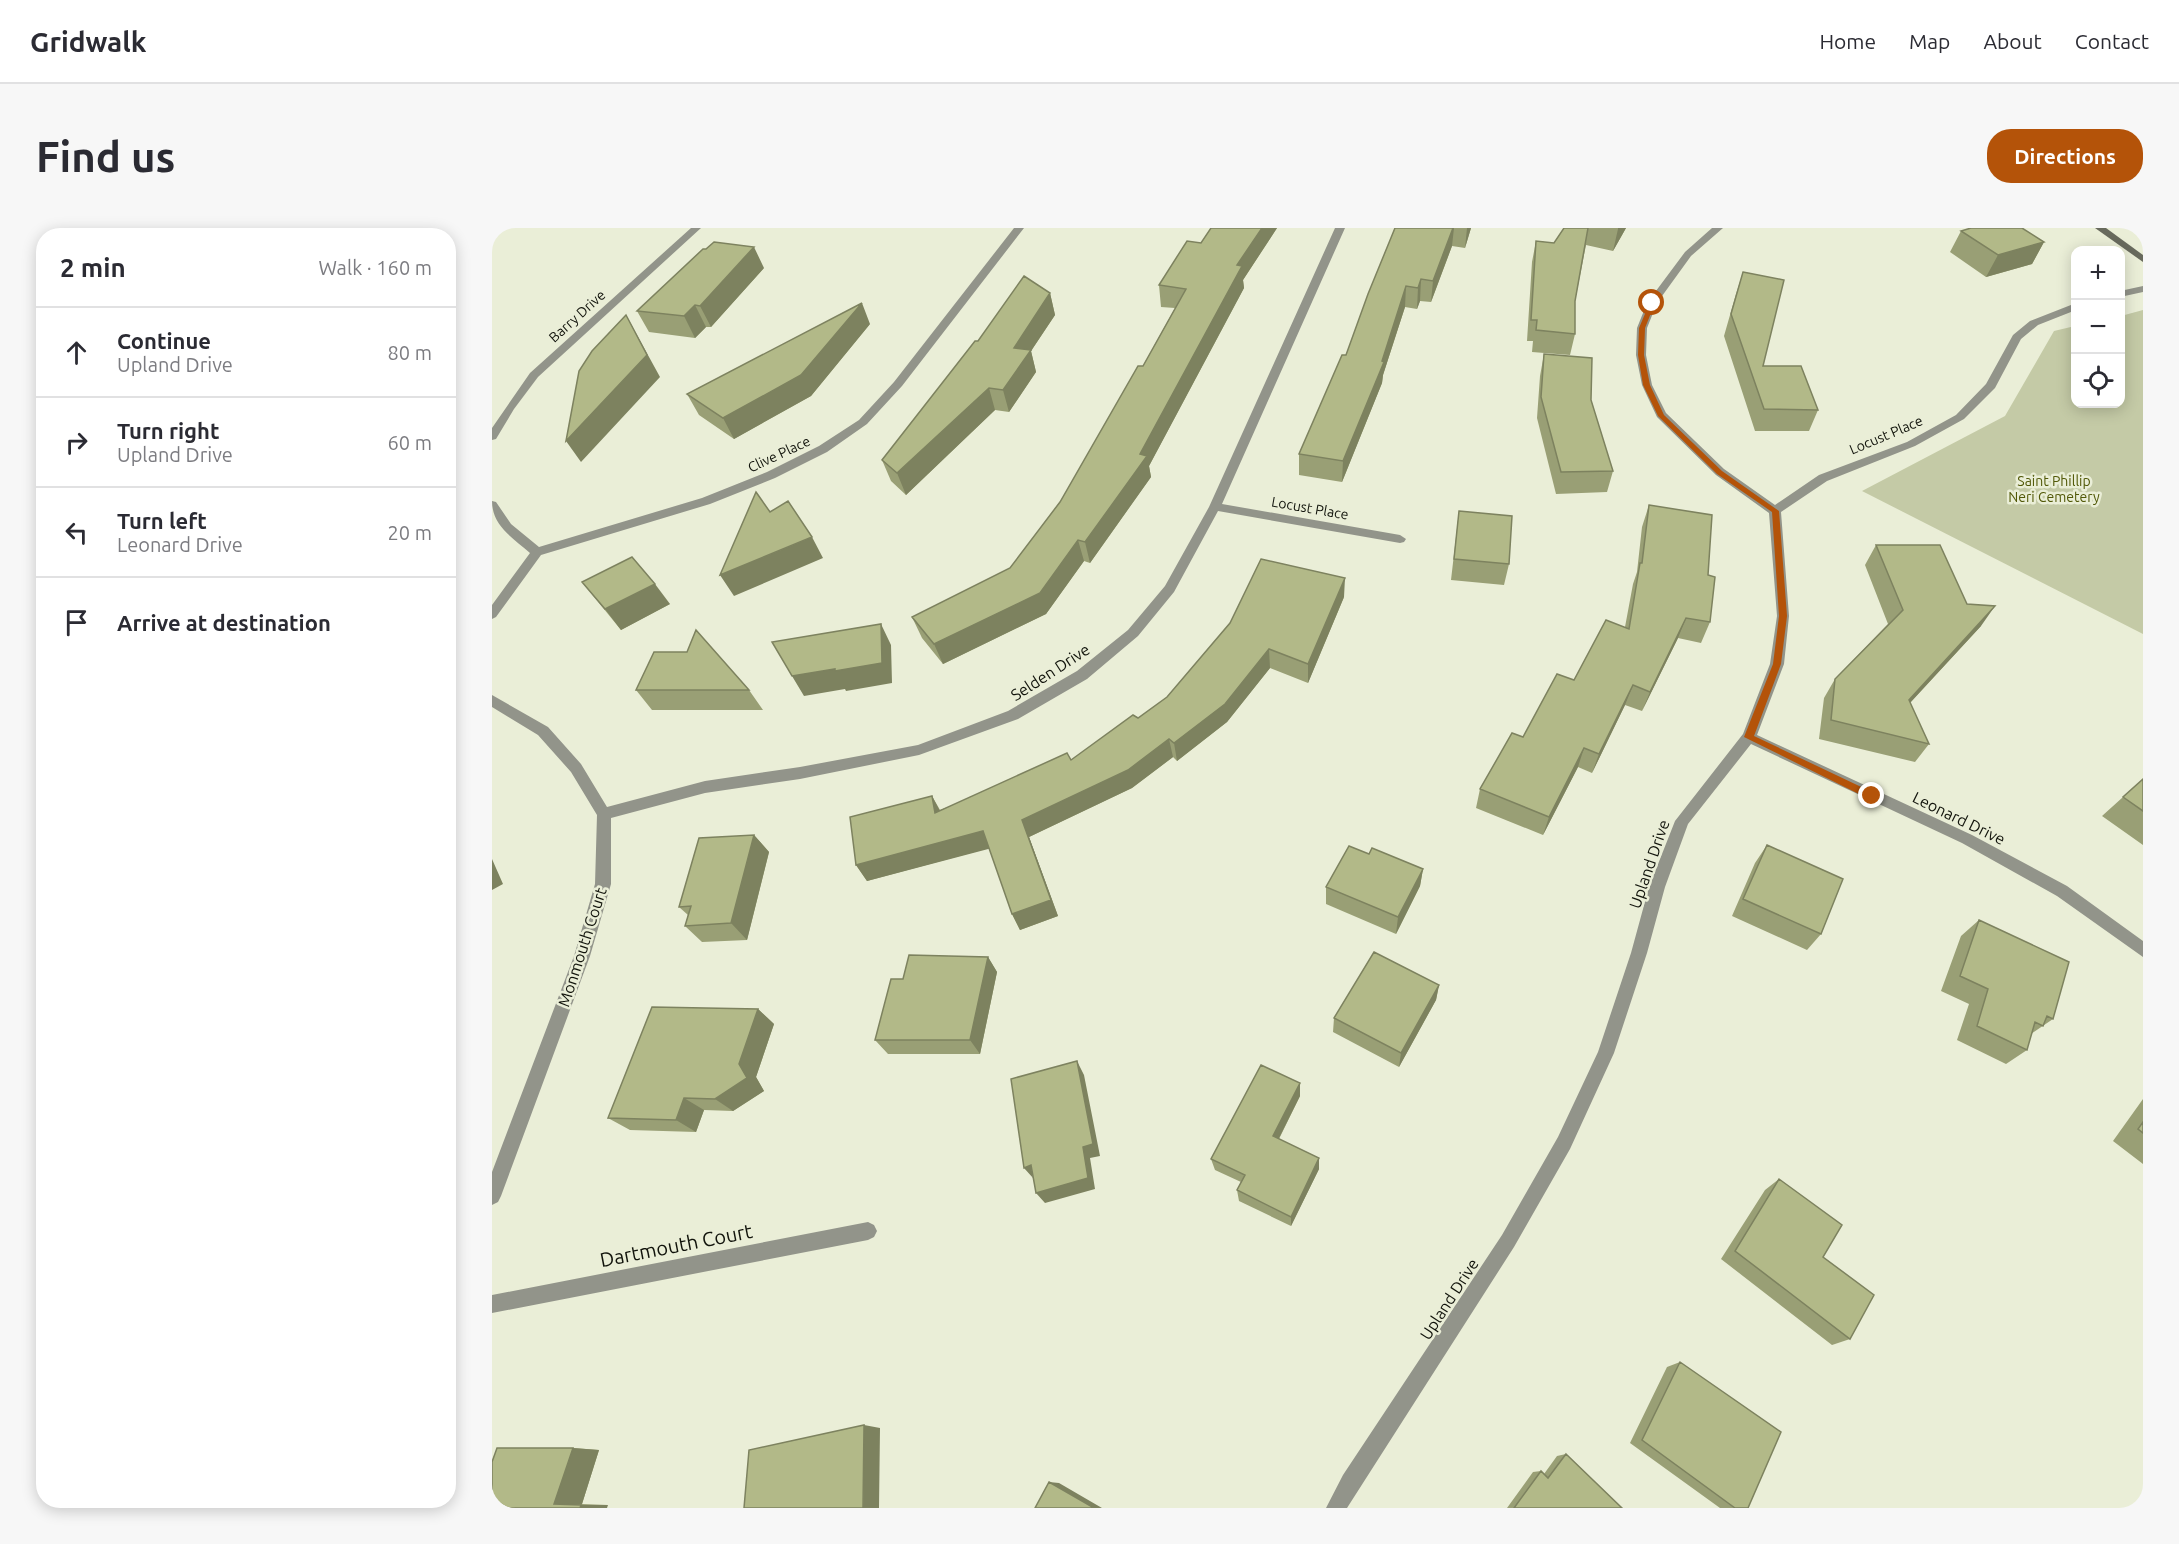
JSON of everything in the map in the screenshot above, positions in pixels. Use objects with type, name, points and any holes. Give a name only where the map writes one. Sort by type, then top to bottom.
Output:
[{"type":"main road","points":[[2100,228],[2143,259]]},
{"type":"street","name":"Barry Drive","points":[[492,437],[509,408],[534,375],[696,228]]},
{"type":"street","name":"Clive Place","points":[[537,552],[706,501],[771,475],[823,449],[863,422],[898,384],[1018,228]]},
{"type":"street","name":"Selden Drive","points":[[604,814],[705,787],[800,773],[919,750],[1012,716],[1082,675],[1133,633],[1170,589],[1215,507],[1340,228]]},
{"type":"street","points":[[1718,228],[1688,254],[1652,303],[1642,328],[1641,355],[1647,385],[1661,416],[1720,472],[1775,511]]},
{"type":"street","points":[[2125,293],[2143,289]]},
{"type":"street","name":"Locust Place","points":[[1775,511],[1823,478],[1911,444],[1960,417],[1990,386],[2017,337],[2034,323],[2071,308]]},
{"type":"street","points":[[492,505],[507,527],[537,552],[492,614]]},
{"type":"street","name":"Locust Place","points":[[1215,507],[1400,539]]},
{"type":"street","name":"Upland Drive","points":[[1336,1508],[1350,1482],[1508,1241],[1564,1143],[1606,1053],[1639,953],[1657,887],[1682,821],[1749,737],[1777,664],[1783,616],[1775,511]]},
{"type":"street","points":[[492,700],[543,731],[576,768],[604,814]]},
{"type":"street","name":"Leonard Drive","points":[[1749,737],[1966,839],[2062,891],[2143,950]]},
{"type":"street","name":"Monmouth Court","points":[[492,1196],[582,956],[603,884],[604,814]]},
{"type":"street","name":"Dartmouth Court","points":[[492,1304],[868,1231]]},
{"type":"green space","name":"Saint Phillip Neri Cemetery","points":[[2143,310],[2143,634],[1862,491],[2005,416],[2054,331],[2071,327],[2071,408],[2125,408],[2125,315]]},
{"type":"building","points":[[1211,228],[1262,228],[1237,265],[1242,266],[1140,454],[1147,456],[1085,542],[1078,540],[1040,593],[934,644],[912,617],[1010,568],[1060,502],[1138,366],[1143,366],[1186,289],[1159,285],[1187,241],[1201,243]]},
{"type":"building","points":[[1395,228],[1453,228],[1433,281],[1421,279],[1418,288],[1406,286],[1382,361],[1384,362],[1343,461],[1299,454],[1342,355],[1346,355]]},
{"type":"building","points":[[1564,228],[1588,228],[1575,301],[1575,334],[1536,330],[1537,320],[1531,320],[1536,241],[1554,243]]},
{"type":"building","points":[[1971,228],[2022,228],[2044,242],[1998,255],[1961,231]]},
{"type":"building","points":[[714,242],[754,247],[700,306],[695,305],[684,316],[637,311],[703,249]]},
{"type":"building","points":[[1743,272],[1784,280],[1763,366],[1801,366],[1818,410],[1764,409],[1731,314]]},
{"type":"building","points":[[1024,276],[1050,293],[1014,348],[1031,350],[1003,390],[989,388],[897,473],[882,460],[975,341],[978,341]]},
{"type":"building","points":[[862,303],[801,375],[723,418],[687,394]]},
{"type":"building","points":[[626,315],[647,355],[566,441],[579,371],[592,351]]},
{"type":"building","points":[[1544,354],[1592,358],[1591,400],[1613,471],[1561,472],[1541,397]]},
{"type":"building","points":[[756,492],[770,512],[788,501],[812,537],[720,575]]},
{"type":"building","points":[[1649,505],[1712,515],[1708,575],[1715,577],[1710,622],[1686,618],[1650,692],[1633,685],[1599,754],[1584,748],[1549,817],[1480,789],[1512,733],[1523,737],[1557,674],[1574,680],[1606,620],[1629,629],[1640,563],[1642,563]]},
{"type":"building","points":[[1459,511],[1512,516],[1509,564],[1454,559]]},
{"type":"building","points":[[1876,545],[1940,545],[1967,604],[1995,606],[1909,700],[1929,744],[1831,720],[1835,679],[1903,610]]},
{"type":"building","points":[[632,557],[655,584],[605,609],[582,582]]},
{"type":"building","points":[[1261,559],[1345,578],[1308,664],[1269,649],[1225,704],[1174,743],[1169,739],[1128,770],[1022,820],[1051,900],[1012,914],[983,831],[856,865],[850,817],[932,796],[935,813],[1067,753],[1071,760],[1133,715],[1138,718],[1167,697],[1230,623]]},
{"type":"building","points":[[881,624],[882,663],[835,671],[835,669],[792,676],[772,642]]},
{"type":"building","points":[[696,630],[749,690],[636,690],[654,652],[687,652]]},
{"type":"building","points":[[2143,779],[2143,811],[2123,797]]},
{"type":"building","points":[[754,835],[731,923],[685,926],[691,906],[679,907],[699,838]]},
{"type":"building","points":[[1767,845],[1843,879],[1821,934],[1743,899]]},
{"type":"building","points":[[1349,846],[1369,854],[1372,848],[1423,869],[1398,917],[1326,887]]},
{"type":"building","points":[[1979,920],[2069,962],[2053,1019],[2047,1016],[2043,1026],[2035,1022],[2027,1050],[1977,1026],[1988,989],[1960,976]]},
{"type":"building","points":[[1374,952],[1439,985],[1401,1053],[1334,1018]]},
{"type":"building","points":[[909,955],[988,957],[970,1040],[875,1040],[891,979],[903,979]]},
{"type":"building","points":[[652,1007],[758,1009],[739,1064],[747,1078],[715,1099],[684,1098],[676,1120],[608,1118]]},
{"type":"building","points":[[1077,1061],[1093,1144],[1083,1147],[1088,1178],[1036,1193],[1031,1165],[1024,1168],[1011,1079]]},
{"type":"building","points":[[1261,1065],[1300,1083],[1273,1136],[1319,1158],[1291,1217],[1237,1190],[1245,1175],[1211,1159]]},
{"type":"building","points":[[2143,1122],[2143,1133],[2138,1129]]},
{"type":"building","points":[[1779,1179],[1842,1225],[1823,1257],[1874,1295],[1850,1339],[1735,1251]]},
{"type":"building","points":[[1680,1362],[1781,1432],[1748,1508],[1735,1508],[1642,1440]]},
{"type":"building","points":[[864,1425],[863,1508],[744,1508],[749,1450]]},
{"type":"building","points":[[497,1448],[573,1448],[554,1504],[581,1505],[580,1508],[492,1508],[492,1462]]},
{"type":"building","points":[[1566,1454],[1622,1508],[1514,1508],[1541,1471],[1548,1478]]},
{"type":"building","points":[[1049,1482],[1094,1508],[1035,1508]]},
{"type":"route","points":[[1652,303],[1642,328],[1641,355],[1647,385],[1661,416],[1720,472],[1775,511],[1783,616],[1777,664],[1749,737],[1872,796]]}]
